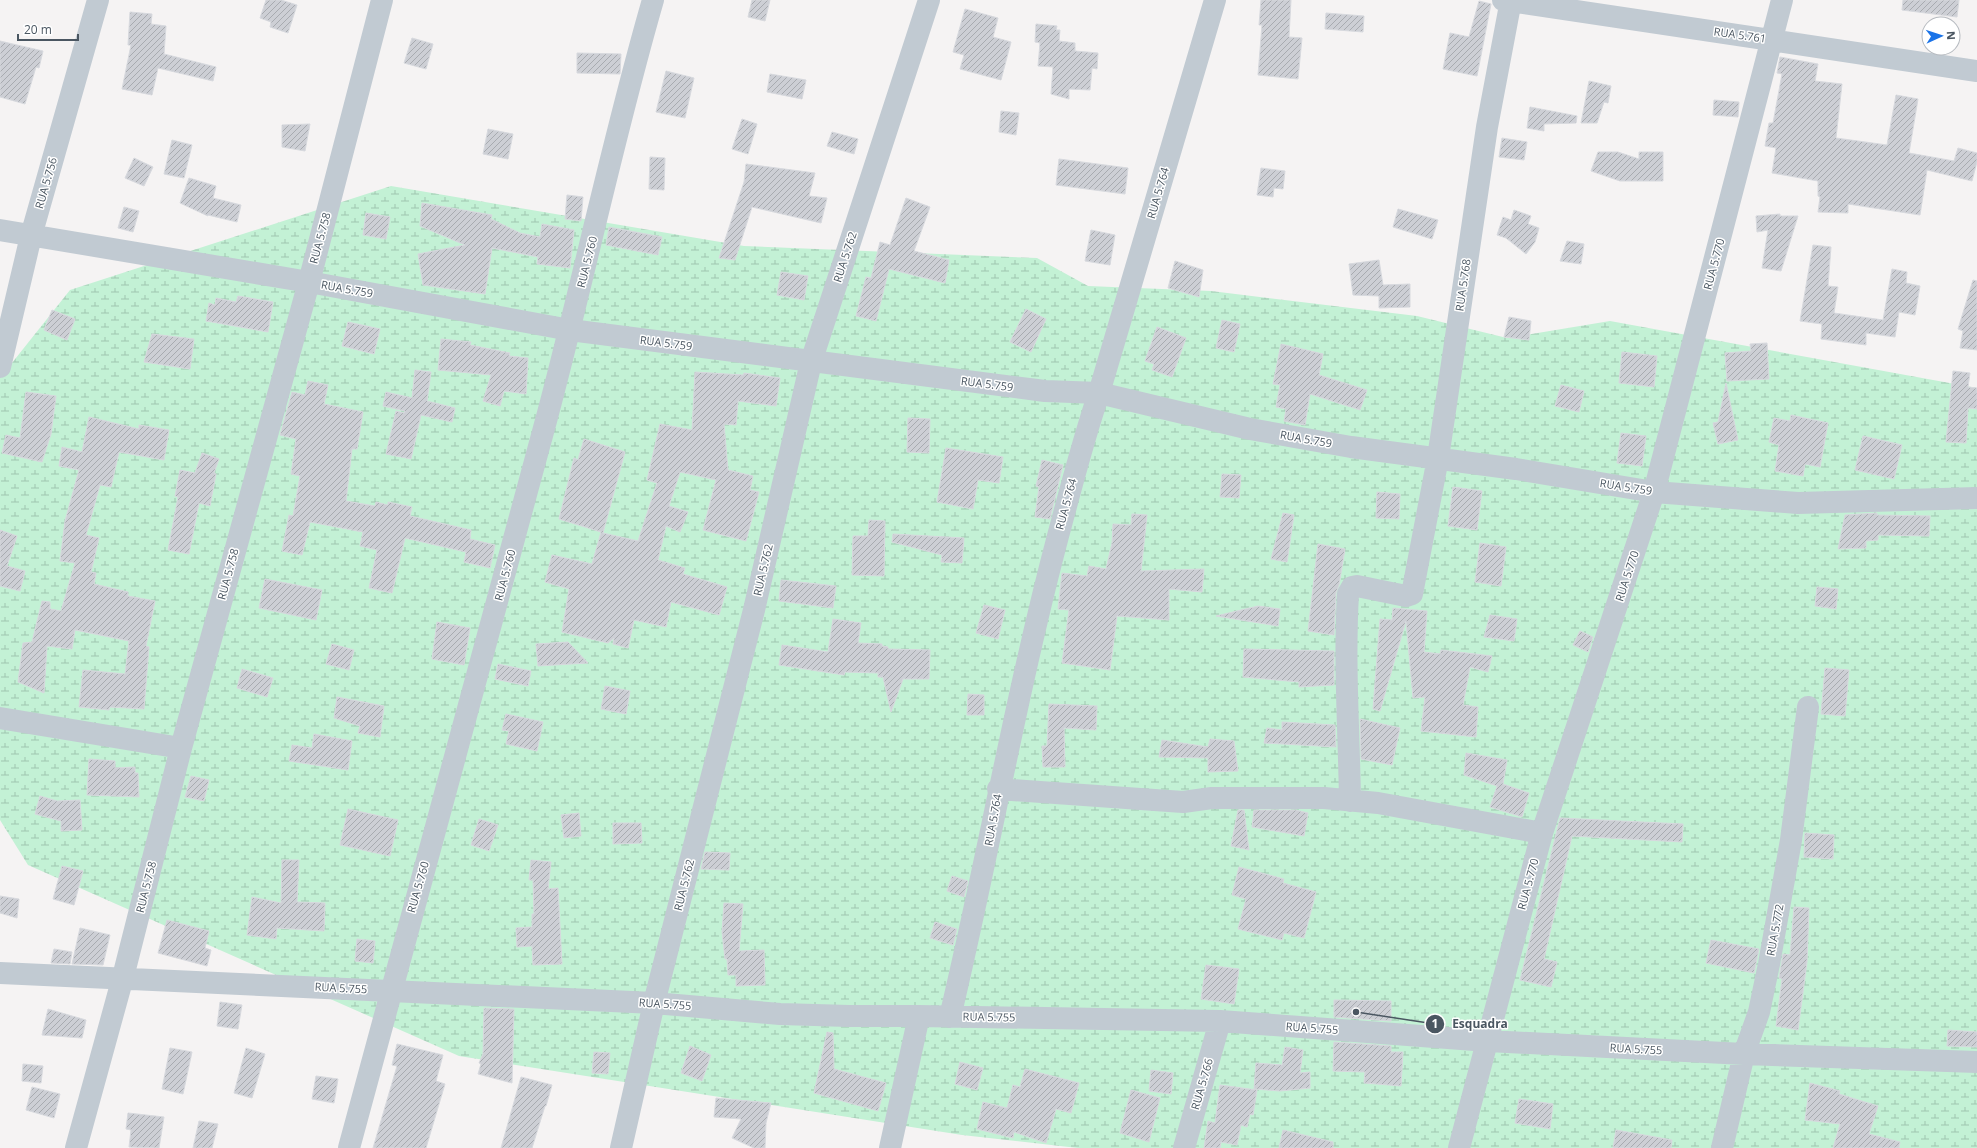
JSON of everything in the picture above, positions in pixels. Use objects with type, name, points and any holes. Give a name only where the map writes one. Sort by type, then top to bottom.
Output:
[{"type":"street","name":"RUA 5.756","points":[[0,367],[32,236],[98,0]]},
{"type":"street","name":"RUA 5.758","points":[[76,1148],[123,978],[181,748],[309,282],[382,0]]},
{"type":"street","name":"RUA 5.760","points":[[349,1148],[390,991],[490,634],[570,330],[636,58],[653,0]]},
{"type":"street","name":"RUA 5.762","points":[[622,1148],[654,1003],[754,610],[811,362],[929,0]]},
{"type":"street","name":"RUA 5.764","points":[[950,1017],[975,914],[994,821],[998,788],[1038,610],[1086,430],[1099,393],[1215,0]]},
{"type":"street","name":"RUA 5.761","points":[[1508,0],[1977,71]]},
{"type":"street","name":"RUA 5.768","points":[[1350,801],[1348,719],[1345,674],[1348,594],[1352,587],[1357,586],[1410,595],[1412,594],[1438,458],[1486,127],[1508,0]]},
{"type":"street","name":"RUA 5.770","points":[[1459,1148],[1542,833],[1654,492],[1754,113],[1782,0]]},
{"type":"street","name":"RUA 5.759","points":[[0,230],[309,282],[570,330],[1045,391],[1099,393],[1250,429],[1351,447],[1516,469],[1654,492],[1798,502],[1977,498]]},
{"type":"street","name":"RUA 5.772","points":[[1722,1148],[1744,1054],[1759,1012],[1769,964],[1791,840],[1808,707]]},
{"type":"street","points":[[0,718],[181,748]]},
{"type":"street","points":[[998,788],[1183,802],[1212,798],[1324,798],[1378,803],[1542,833]]},
{"type":"street","name":"RUA 5.755","points":[[0,973],[654,1003],[780,1014],[1220,1021],[1488,1041],[1744,1054],[1977,1062]]},
{"type":"street","points":[[890,1148],[919,1016]]},
{"type":"street","name":"RUA 5.766","points":[[1184,1148],[1220,1021]]},
{"type":"green space","points":[[391,186],[744,246],[1037,258],[1088,286],[1211,291],[1417,316],[1507,338],[1610,321],[1977,388],[1977,1148],[1078,1148],[962,1135],[459,1056],[28,865],[0,820],[0,378],[70,290]]},
{"type":"building","points":[[266,0],[281,0],[297,5],[288,33],[270,27],[271,22],[260,18]]},
{"type":"building","points":[[752,0],[770,0],[765,21],[748,17]]},
{"type":"building","points":[[1261,0],[1291,0],[1289,37],[1302,38],[1298,79],[1258,75],[1262,25],[1259,25]]},
{"type":"building","points":[[1903,0],[1959,0],[1957,16],[1902,10]]},
{"type":"building","points":[[1479,1],[1491,4],[1477,76],[1443,69],[1450,33],[1469,37]]},
{"type":"building","points":[[965,9],[998,18],[993,37],[1011,42],[1001,80],[960,69],[964,55],[953,52]]},
{"type":"building","points":[[130,12],[152,14],[151,24],[166,26],[164,54],[216,67],[213,81],[158,68],[152,95],[122,89],[131,45],[128,45]]},
{"type":"building","points":[[1326,13],[1364,16],[1363,32],[1325,29]]},
{"type":"building","points":[[1036,24],[1057,26],[1056,30],[1060,30],[1059,41],[1075,43],[1075,51],[1098,53],[1097,69],[1092,68],[1090,90],[1069,89],[1069,99],[1051,94],[1053,67],[1038,66],[1040,43],[1035,42]]},
{"type":"building","points":[[412,38],[433,44],[426,69],[404,63]]},
{"type":"building","points":[[0,41],[43,51],[39,68],[36,67],[25,104],[0,97]]},
{"type":"building","points":[[577,53],[621,54],[620,74],[577,73]]},
{"type":"building","points":[[1780,57],[1818,64],[1815,81],[1842,84],[1836,138],[1887,145],[1896,95],[1918,99],[1909,153],[1954,161],[1958,148],[1977,153],[1977,162],[1972,181],[1927,170],[1920,215],[1848,204],[1848,213],[1818,212],[1820,197],[1818,196],[1818,181],[1772,173],[1776,148],[1765,146],[1769,123],[1773,123],[1782,74],[1777,73]]},
{"type":"building","points":[[666,71],[694,78],[685,118],[656,112]]},
{"type":"building","points":[[770,74],[806,80],[802,99],[767,92]]},
{"type":"building","points":[[1589,81],[1611,86],[1608,103],[1604,102],[1597,123],[1581,123]]},
{"type":"building","points":[[1714,100],[1739,102],[1738,117],[1713,115]]},
{"type":"building","points":[[1530,107],[1577,116],[1576,123],[1544,124],[1544,131],[1527,128]]},
{"type":"building","points":[[1001,111],[1019,113],[1016,135],[999,132]]},
{"type":"building","points":[[742,119],[757,124],[748,154],[732,149]]},
{"type":"building","points":[[310,124],[305,151],[282,147],[282,125]]},
{"type":"building","points":[[488,129],[513,134],[508,159],[483,154]]},
{"type":"building","points":[[832,132],[858,139],[854,154],[827,146]]},
{"type":"building","points":[[1502,138],[1527,142],[1524,160],[1499,157]]},
{"type":"building","points":[[172,140],[192,145],[184,178],[164,174]]},
{"type":"building","points":[[1598,152],[1618,152],[1639,159],[1639,152],[1663,152],[1663,181],[1620,181],[1591,171]]},
{"type":"building","points":[[650,157],[665,158],[664,190],[649,189]]},
{"type":"building","points":[[134,158],[153,167],[144,186],[125,178]]},
{"type":"building","points":[[1059,159],[1128,168],[1125,194],[1056,185]]},
{"type":"building","points":[[746,164],[815,173],[809,196],[827,198],[821,223],[752,207],[735,260],[719,258],[744,182]]},
{"type":"building","points":[[1261,168],[1285,171],[1283,189],[1274,188],[1273,197],[1257,195]]},
{"type":"building","points":[[189,178],[216,186],[213,198],[241,205],[237,222],[208,216],[180,203]]},
{"type":"building","points":[[567,195],[583,197],[581,221],[565,219]]},
{"type":"building","points":[[906,198],[930,207],[914,251],[949,260],[945,283],[889,269],[876,321],[856,316],[866,277],[871,278],[880,242],[890,245]]},
{"type":"building","points":[[422,203],[492,215],[491,219],[520,233],[540,237],[542,224],[574,230],[570,268],[537,264],[538,257],[492,248],[485,294],[423,285],[418,254],[465,245],[420,226]]},
{"type":"building","points":[[124,207],[139,211],[133,232],[118,228]]},
{"type":"building","points":[[1398,209],[1438,220],[1432,239],[1393,227]]},
{"type":"building","points":[[1514,210],[1531,216],[1528,224],[1539,228],[1535,242],[1526,254],[1506,238],[1497,235],[1503,217],[1511,220]]},
{"type":"building","points":[[366,213],[390,217],[386,239],[363,235]]},
{"type":"building","points":[[1780,214],[1780,216],[1798,216],[1781,271],[1762,268],[1768,230],[1757,232],[1756,216]]},
{"type":"building","points":[[609,227],[662,237],[658,255],[606,245]]},
{"type":"building","points":[[1091,230],[1115,235],[1110,265],[1085,261]]},
{"type":"building","points":[[1567,241],[1584,244],[1581,264],[1560,261]]},
{"type":"building","points":[[1813,245],[1831,247],[1828,286],[1838,287],[1834,313],[1883,320],[1892,269],[1907,272],[1906,283],[1920,286],[1915,315],[1899,312],[1895,337],[1866,333],[1866,345],[1821,339],[1822,324],[1800,321]]},
{"type":"building","points":[[1379,260],[1383,285],[1410,284],[1410,307],[1379,308],[1379,296],[1353,295],[1349,264]]},
{"type":"building","points":[[1175,261],[1203,270],[1199,297],[1168,288]]},
{"type":"building","points":[[781,272],[808,276],[804,300],[777,295]]},
{"type":"building","points":[[1973,280],[1977,281],[1977,350],[1960,348],[1963,331],[1958,329]]},
{"type":"building","points":[[238,296],[273,302],[268,332],[206,321],[209,303],[215,305],[216,298],[236,302]]},
{"type":"building","points":[[1026,309],[1046,319],[1031,352],[1010,342]]},
{"type":"building","points":[[52,310],[75,319],[67,340],[44,330]]},
{"type":"building","points":[[1509,317],[1531,321],[1529,340],[1504,337]]},
{"type":"building","points":[[1222,320],[1240,324],[1234,352],[1216,348]]},
{"type":"building","points":[[348,322],[380,329],[374,354],[342,346]]},
{"type":"building","points":[[1157,327],[1186,338],[1172,377],[1152,370],[1154,364],[1145,361]]},
{"type":"building","points":[[152,334],[194,339],[190,369],[144,362]]},
{"type":"building","points":[[441,339],[471,342],[470,345],[510,353],[509,356],[528,358],[526,394],[504,391],[500,406],[483,401],[491,375],[438,370]]},
{"type":"building","points":[[1767,343],[1769,379],[1727,381],[1725,353],[1751,351],[1750,344]]},
{"type":"building","points":[[1281,344],[1323,354],[1319,375],[1367,390],[1360,410],[1310,394],[1305,425],[1284,421],[1286,409],[1276,407],[1280,385],[1273,384]]},
{"type":"building","points":[[1622,352],[1657,356],[1654,387],[1619,383]]},
{"type":"building","points":[[415,370],[431,372],[427,401],[455,408],[452,422],[421,415],[411,459],[386,454],[396,411],[404,413],[405,411],[383,406],[386,392],[412,398]]},
{"type":"building","points":[[1953,371],[1970,373],[1968,387],[1977,388],[1977,409],[1968,408],[1966,443],[1946,442]]},
{"type":"building","points":[[695,372],[743,375],[744,373],[780,378],[776,406],[738,401],[736,425],[724,424],[728,470],[753,476],[750,490],[759,492],[746,541],[703,530],[716,480],[680,472],[669,506],[688,512],[680,532],[666,526],[658,560],[685,568],[683,574],[727,587],[719,615],[671,602],[666,627],[634,620],[628,648],[613,644],[614,638],[608,643],[562,632],[569,589],[545,582],[552,555],[592,564],[601,532],[559,519],[574,458],[578,460],[584,439],[625,452],[603,533],[638,541],[657,483],[647,480],[660,424],[692,430]]},
{"type":"building","points":[[308,381],[328,385],[324,404],[363,412],[357,449],[352,449],[346,501],[375,506],[376,502],[388,505],[388,502],[412,507],[410,516],[471,530],[470,539],[495,545],[490,568],[464,562],[466,552],[405,538],[392,593],[369,588],[377,550],[360,546],[363,532],[310,522],[302,555],[282,551],[289,515],[293,516],[300,476],[291,474],[296,439],[280,435],[292,392],[305,395]]},
{"type":"building","points":[[1726,383],[1738,440],[1718,444],[1713,423],[1718,422]]},
{"type":"building","points":[[1561,385],[1584,391],[1579,412],[1555,406]]},
{"type":"building","points":[[26,392],[56,396],[51,434],[42,462],[2,453],[6,435],[20,438]]},
{"type":"building","points":[[1791,415],[1828,423],[1820,467],[1805,464],[1803,476],[1775,471],[1779,445],[1769,442],[1774,418],[1790,421]]},
{"type":"building","points":[[89,417],[139,429],[139,425],[169,430],[164,460],[119,452],[111,487],[100,485],[86,535],[99,538],[91,572],[96,573],[94,584],[128,592],[128,596],[155,601],[146,646],[149,647],[144,709],[110,707],[109,710],[79,707],[83,670],[125,674],[129,641],[75,630],[72,649],[47,646],[44,693],[18,682],[23,643],[32,642],[42,601],[50,602],[50,609],[61,611],[75,563],[60,561],[65,521],[79,470],[59,466],[62,447],[82,452]]},
{"type":"building","points":[[908,418],[930,419],[929,453],[907,452]]},
{"type":"building","points":[[1621,433],[1646,436],[1642,466],[1617,463]]},
{"type":"building","points":[[1863,436],[1902,445],[1894,479],[1855,470]]},
{"type":"building","points":[[946,448],[1003,457],[999,483],[978,480],[973,509],[937,502]]},
{"type":"building","points":[[202,453],[219,459],[214,473],[216,474],[210,506],[199,503],[189,554],[168,550],[178,497],[175,496],[180,470],[195,473]]},
{"type":"building","points":[[1042,460],[1063,465],[1050,519],[1035,517],[1039,487],[1036,486]]},
{"type":"building","points":[[1222,474],[1241,475],[1239,498],[1220,497]]},
{"type":"building","points":[[1453,487],[1482,491],[1477,530],[1448,526]]},
{"type":"building","points":[[1377,492],[1400,494],[1399,519],[1376,518]]},
{"type":"building","points":[[1283,513],[1294,515],[1287,562],[1271,559]]},
{"type":"building","points":[[1877,513],[1877,515],[1930,516],[1929,536],[1878,535],[1878,540],[1866,541],[1866,548],[1838,549],[1845,515]]},
{"type":"building","points":[[1132,514],[1147,515],[1141,571],[1204,569],[1202,592],[1169,589],[1169,620],[1117,616],[1110,670],[1062,663],[1069,610],[1058,609],[1062,573],[1087,576],[1089,566],[1106,569],[1112,543],[1113,524],[1131,525]]},
{"type":"building","points":[[869,520],[885,521],[884,576],[852,575],[853,536],[868,536]]},
{"type":"building","points":[[0,530],[17,536],[7,566],[25,571],[20,591],[0,586]]},
{"type":"building","points":[[893,534],[964,538],[962,563],[941,562],[942,555],[892,542]]},
{"type":"building","points":[[1480,543],[1506,547],[1501,586],[1475,582]]},
{"type":"building","points":[[1318,544],[1345,549],[1339,585],[1336,593],[1334,635],[1308,631]]},
{"type":"building","points":[[265,579],[322,590],[316,620],[259,608]]},
{"type":"building","points":[[781,580],[836,586],[833,608],[779,601]]},
{"type":"building","points":[[1817,587],[1838,589],[1836,609],[1815,606]]},
{"type":"building","points":[[984,605],[1005,610],[998,639],[976,633]]},
{"type":"building","points":[[1258,606],[1280,609],[1278,626],[1216,616]]},
{"type":"building","points":[[1393,608],[1427,611],[1424,652],[1440,654],[1441,650],[1492,656],[1488,672],[1470,667],[1463,705],[1478,707],[1476,737],[1421,731],[1425,697],[1413,698],[1406,621],[1380,711],[1373,709],[1380,619],[1392,620]]},
{"type":"building","points":[[1490,615],[1517,619],[1514,641],[1484,637]]},
{"type":"building","points":[[833,619],[861,623],[858,643],[882,644],[882,646],[888,647],[888,649],[930,650],[929,679],[903,679],[891,712],[883,677],[878,677],[878,673],[845,672],[844,675],[779,665],[782,645],[828,652]]},
{"type":"building","points":[[437,622],[470,628],[464,665],[432,659]]},
{"type":"building","points":[[1580,631],[1593,637],[1588,652],[1573,645]]},
{"type":"building","points":[[568,642],[588,663],[538,666],[536,644]]},
{"type":"building","points":[[332,644],[354,650],[349,670],[326,664]]},
{"type":"building","points":[[1244,649],[1334,651],[1334,685],[1299,687],[1299,682],[1243,677]]},
{"type":"building","points":[[498,664],[531,671],[528,686],[495,679]]},
{"type":"building","points":[[1825,668],[1849,670],[1845,716],[1821,714]]},
{"type":"building","points":[[242,669],[273,678],[267,697],[237,688]]},
{"type":"building","points":[[605,686],[630,691],[626,714],[601,709]]},
{"type":"building","points":[[968,694],[984,695],[984,715],[967,715]]},
{"type":"building","points":[[337,697],[384,706],[380,737],[358,733],[360,726],[334,718]]},
{"type":"building","points":[[1049,704],[1097,706],[1096,730],[1064,728],[1065,767],[1043,767],[1042,746],[1047,746]]},
{"type":"building","points":[[506,714],[543,722],[537,751],[506,744],[509,731],[502,730]]},
{"type":"building","points":[[1360,719],[1400,728],[1392,765],[1361,759]]},
{"type":"building","points":[[1282,722],[1335,725],[1336,747],[1264,743],[1267,728],[1282,730]]},
{"type":"building","points":[[314,734],[352,741],[348,770],[289,761],[292,745],[312,748]]},
{"type":"building","points":[[1210,739],[1234,741],[1238,771],[1208,772],[1208,758],[1159,757],[1162,740],[1208,747]]},
{"type":"building","points":[[1466,753],[1507,760],[1503,784],[1529,793],[1522,817],[1490,807],[1497,786],[1464,775]]},
{"type":"building","points":[[89,759],[115,761],[115,768],[135,767],[135,773],[138,773],[139,797],[87,795]]},
{"type":"building","points":[[191,776],[209,780],[204,801],[185,797]]},
{"type":"building","points":[[40,796],[57,801],[80,800],[82,830],[61,831],[61,821],[35,814]]},
{"type":"building","points":[[348,809],[398,820],[390,856],[340,845]]},
{"type":"building","points":[[1238,810],[1244,810],[1249,850],[1231,846]]},
{"type":"building","points":[[1254,810],[1296,810],[1308,813],[1304,836],[1252,827]]},
{"type":"building","points":[[579,813],[581,836],[564,838],[561,815]]},
{"type":"building","points":[[1560,818],[1683,824],[1682,842],[1572,836],[1544,959],[1557,962],[1551,987],[1520,980]]},
{"type":"building","points":[[479,819],[498,825],[489,851],[471,845]]},
{"type":"building","points":[[613,823],[641,823],[642,843],[613,844]]},
{"type":"building","points":[[1805,833],[1834,835],[1833,859],[1804,857]]},
{"type":"building","points":[[705,852],[730,853],[729,870],[701,869]]},
{"type":"building","points":[[282,860],[299,860],[297,902],[325,903],[324,931],[277,928],[276,939],[247,935],[252,897],[281,903]]},
{"type":"building","points":[[531,860],[551,862],[548,889],[558,888],[562,964],[533,965],[532,946],[517,947],[516,928],[532,927],[532,914],[534,914],[533,880],[529,880]]},
{"type":"building","points":[[62,866],[83,871],[74,905],[53,899]]},
{"type":"building","points":[[1239,867],[1284,879],[1283,883],[1316,892],[1304,938],[1284,933],[1282,940],[1238,929],[1246,899],[1232,895]]},
{"type":"building","points":[[952,876],[968,881],[964,897],[947,891]]},
{"type":"building","points":[[0,896],[19,899],[17,918],[0,913]]},
{"type":"building","points":[[724,903],[743,904],[739,951],[764,950],[765,985],[736,986],[736,975],[728,975],[727,959],[725,959],[722,932]]},
{"type":"building","points":[[1794,907],[1809,908],[1807,962],[1798,1030],[1776,1026],[1782,979],[1779,978],[1783,954],[1790,955]]},
{"type":"building","points":[[167,920],[209,931],[205,948],[211,950],[207,966],[158,953]]},
{"type":"building","points":[[935,922],[957,929],[953,945],[930,938]]},
{"type":"building","points":[[80,928],[110,935],[103,965],[72,964]]},
{"type":"building","points":[[357,939],[375,941],[373,963],[355,961]]},
{"type":"building","points":[[1711,940],[1759,949],[1754,973],[1706,963]]},
{"type":"building","points":[[54,949],[72,952],[70,964],[51,963]]},
{"type":"building","points":[[1206,965],[1239,969],[1234,1004],[1201,999]]},
{"type":"building","points":[[1334,1000],[1391,1001],[1391,1021],[1334,1017]]},
{"type":"building","points":[[220,1002],[242,1005],[238,1029],[217,1026]]},
{"type":"building","points":[[484,1008],[514,1009],[512,1083],[478,1074],[481,1064],[479,1063],[483,1054]]},
{"type":"building","points":[[48,1009],[86,1020],[82,1038],[42,1035]]},
{"type":"building","points":[[1948,1030],[1977,1032],[1977,1047],[1947,1046]]},
{"type":"building","points":[[827,1032],[833,1033],[834,1069],[886,1083],[878,1111],[814,1093]]},
{"type":"building","points":[[1334,1042],[1391,1046],[1391,1052],[1403,1052],[1401,1086],[1364,1083],[1365,1072],[1333,1071]]},
{"type":"building","points":[[397,1044],[443,1055],[436,1081],[445,1084],[426,1148],[373,1148],[397,1066],[392,1065]]},
{"type":"building","points":[[690,1046],[711,1055],[702,1081],[681,1073]]},
{"type":"building","points":[[1285,1047],[1303,1050],[1300,1073],[1310,1072],[1310,1088],[1280,1091],[1254,1089],[1256,1063],[1282,1065]]},
{"type":"building","points":[[170,1048],[192,1052],[183,1094],[162,1089]]},
{"type":"building","points":[[246,1048],[265,1054],[252,1098],[234,1093]]},
{"type":"building","points":[[594,1052],[610,1053],[608,1074],[592,1073]]},
{"type":"building","points":[[960,1062],[983,1068],[977,1090],[955,1084]]},
{"type":"building","points":[[23,1064],[43,1066],[41,1083],[22,1081]]},
{"type":"building","points":[[1025,1069],[1079,1083],[1071,1113],[1056,1109],[1046,1143],[1014,1132],[1013,1138],[977,1129],[983,1102],[1007,1108],[1013,1085],[1020,1087]]},
{"type":"building","points":[[1151,1070],[1173,1073],[1171,1094],[1149,1091]]},
{"type":"building","points":[[316,1076],[338,1079],[334,1103],[312,1099]]},
{"type":"building","points":[[521,1077],[552,1085],[532,1148],[501,1148]]},
{"type":"building","points":[[1810,1083],[1840,1091],[1839,1094],[1878,1106],[1869,1134],[1900,1142],[1899,1148],[1833,1148],[1840,1124],[1805,1120]]},
{"type":"building","points":[[1220,1085],[1257,1090],[1253,1115],[1250,1114],[1247,1127],[1241,1125],[1237,1145],[1221,1142],[1220,1148],[1204,1148],[1208,1121],[1215,1123]]},
{"type":"building","points":[[32,1087],[60,1094],[54,1118],[26,1110]]},
{"type":"building","points":[[1131,1090],[1160,1098],[1149,1142],[1120,1133]]},
{"type":"building","points":[[716,1098],[771,1103],[766,1123],[765,1148],[754,1148],[732,1138],[741,1119],[714,1117]]},
{"type":"building","points":[[1519,1099],[1553,1104],[1550,1129],[1515,1123]]},
{"type":"building","points":[[128,1113],[164,1117],[159,1148],[129,1147],[131,1130],[126,1129]]},
{"type":"building","points":[[199,1121],[218,1124],[212,1148],[193,1148]]},
{"type":"building","points":[[1283,1130],[1333,1142],[1333,1148],[1279,1148]]},
{"type":"building","points":[[1616,1130],[1672,1140],[1671,1148],[1613,1148]]},
{"type":"place","name":"Esquadra","points":[[1356,1012]]}]
